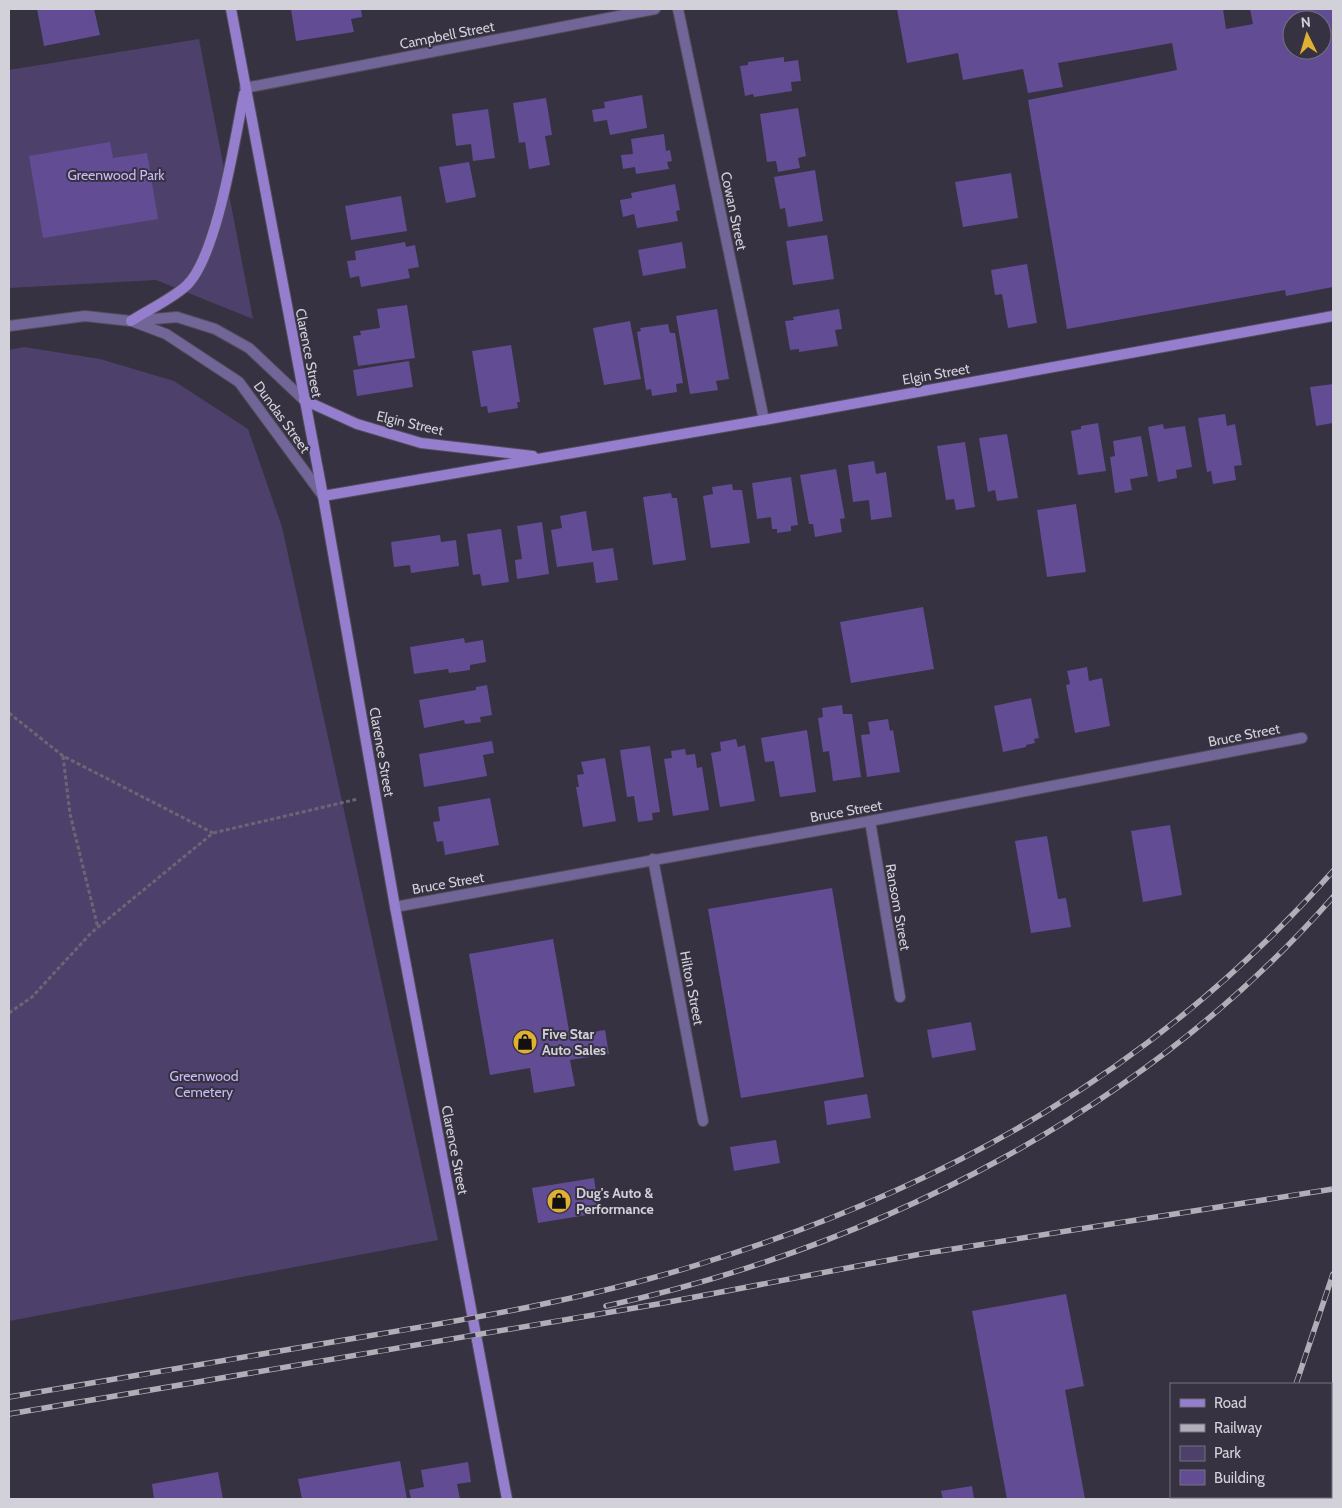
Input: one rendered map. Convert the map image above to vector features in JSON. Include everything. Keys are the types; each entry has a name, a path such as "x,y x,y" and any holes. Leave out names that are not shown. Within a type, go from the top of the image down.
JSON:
{"main road":[{"name":"Clarence Street","path":"231,9 323,496 395,907 507,1499"},
{"path":"131,321 186,286 202,266 227,181 245,88"},
{"name":"Elgin Street","path":"323,496 764,420 1333,316"},
{"name":"Elgin Street","path":"304,400 357,424 421,443 544,458"}],"street":[{"name":"Campbell Street","path":"245,88 655,9"},
{"name":"Cowan Street","path":"678,9 764,420"},
{"name":"Dundas Street","path":"9,326 85,316 131,321 177,317 216,329 249,348 304,400"},
{"name":"Dundas Street","path":"131,321 166,334 239,382 323,496"},
{"name":"Bruce Street","path":"395,907 870,821 1302,738"},
{"name":"Ransom Street","path":"870,821 900,997"},
{"name":"Hilton Street","path":"653,859 703,1121"}],"path":[{"path":"9,713 62,756 213,834"},
{"path":"62,756 70,814 98,928"},
{"path":"9,1012 32,997 98,928 213,834 375,795"}],"green space":[{"name":"Greenwood Park","path":"199,39 253,319 156,280 9,288 9,70"},
{"name":"Greenwood Cemetery","path":"24,347 100,359 174,381 248,429 282,527 438,1240 9,1321 9,350"}],"building":[{"path":"37,9 94,9 100,35 44,46"},
{"path":"291,9 361,9 362,17 351,19 354,32 296,41"},
{"path":"897,9 1223,9 1226,29 1253,24 1250,9 1333,9 1333,287 1286,296 1285,290 1067,329 1028,100 1177,70 1172,43 1058,63 1063,87 1028,93 1023,69 963,80 958,53 907,63"},
{"path":"784,57 784,62 798,60 801,81 791,82 792,91 754,97 753,94 745,96 740,66 748,65 748,62"},
{"path":"642,95 647,128 610,135 607,120 594,122 592,110 605,108 604,102"},
{"path":"546,98 552,135 545,136 550,165 529,169 525,142 519,143 513,103"},
{"path":"798,108 806,156 798,158 800,168 778,172 776,161 767,162 760,114"},
{"path":"488,109 495,158 473,161 471,144 456,146 452,114"},
{"path":"664,134 666,151 670,150 672,161 667,162 669,169 636,174 635,167 623,169 621,155 633,154 631,139"},
{"path":"110,142 113,158 147,153 158,219 43,238 29,156"},
{"path":"469,162 476,197 446,203 439,167"},
{"path":"815,170 823,221 788,227 785,208 780,209 774,177"},
{"path":"1011,173 1018,218 963,227 955,182"},
{"path":"675,184 680,210 676,211 678,221 637,228 634,214 623,217 620,200 632,198 631,193"},
{"path":"401,196 407,231 351,240 345,206"},
{"path":"827,235 834,279 793,285 786,241"},
{"path":"405,242 406,247 415,245 419,267 408,269 410,278 361,287 359,276 350,278 347,261 356,260 355,251"},
{"path":"682,242 686,268 643,276 638,250"},
{"path":"1027,264 1037,323 1008,328 1002,294 995,295 991,270"},
{"path":"407,305 415,358 358,366 353,336 361,335 360,331 380,328 377,309"},
{"path":"717,309 729,379 716,381 718,390 690,394 676,316"},
{"path":"839,309 842,329 835,330 838,346 799,352 799,349 790,350 785,321 794,320 793,317"},
{"path":"630,321 641,379 604,385 593,328"},
{"path":"668,324 670,333 675,333 683,383 676,384 677,392 652,396 651,389 646,390 637,332 641,331 640,328"},
{"path":"511,345 520,402 517,402 518,408 488,413 487,406 481,407 472,351"},
{"path":"409,361 413,387 357,396 353,370"},
{"path":"1333,384 1333,423 1316,426 1310,387"},
{"path":"1225,414 1227,426 1235,424 1242,465 1234,466 1236,480 1213,484 1211,471 1207,472 1198,418"},
{"path":"1098,423 1106,471 1078,475 1071,431 1081,429 1081,426"},
{"path":"1163,424 1164,429 1185,426 1192,467 1176,470 1177,478 1158,482 1148,427"},
{"path":"1007,434 1018,498 997,501 995,490 988,492 979,438"},
{"path":"1141,436 1148,476 1130,479 1132,490 1115,493 1110,457 1115,456 1113,441"},
{"path":"965,442 975,507 956,510 954,499 946,500 937,446"},
{"path":"874,461 876,474 886,472 892,517 871,520 869,500 853,502 848,465"},
{"path":"836,469 845,518 840,519 842,532 815,537 813,524 809,524 800,475"},
{"path":"791,477 798,525 791,526 791,531 777,533 777,529 772,529 771,517 757,519 752,483"},
{"path":"732,484 733,490 742,490 750,543 711,548 703,496 713,494 712,487"},
{"path":"671,493 672,498 677,498 686,560 653,565 643,497"},
{"path":"1076,504 1086,572 1047,577 1037,510"},
{"path":"586,511 592,551 613,548 618,580 596,583 593,562 557,567 551,530 562,528 560,516"},
{"path":"542,522 549,574 517,579 515,560 522,559 517,526"},
{"path":"501,529 509,582 482,586 480,574 473,575 467,534"},
{"path":"440,535 441,542 456,540 459,566 411,573 410,565 394,567 391,542"},
{"path":"923,607 934,669 851,683 840,622"},
{"path":"464,638 465,643 483,640 486,662 470,665 470,670 449,673 448,669 414,674 410,647"},
{"path":"1087,667 1089,681 1102,678 1110,726 1075,733 1066,685 1070,684 1067,671"},
{"path":"487,685 492,715 480,717 481,722 465,724 464,720 424,728 419,700 476,690 476,687"},
{"path":"1031,698 1039,738 1034,739 1035,743 1026,745 1026,747 1003,752 994,706"},
{"path":"842,705 843,714 852,714 861,777 833,781 829,751 823,752 818,718 823,717 822,708"},
{"path":"888,719 890,731 893,730 900,772 867,777 861,735 870,734 868,722"},
{"path":"807,730 816,792 780,797 774,761 765,762 761,738"},
{"path":"736,739 738,747 745,745 755,801 720,807 711,753 721,751 720,742"},
{"path":"492,741 494,753 483,755 487,776 424,787 419,754"},
{"path":"650,746 660,812 652,813 653,820 638,822 634,796 627,797 620,750"},
{"path":"685,749 686,755 695,754 697,768 702,767 709,810 673,816 664,759 672,758 671,751"},
{"path":"605,758 616,821 583,827 576,787 579,787 577,775 584,774 581,762"},
{"path":"490,798 499,845 445,855 443,841 437,842 433,822 440,821 438,807"},
{"path":"1170,825 1182,895 1143,902 1131,831"},
{"path":"1047,836 1058,899 1066,898 1071,927 1031,933 1015,841"},
{"path":"832,888 864,1077 741,1098 708,909"},
{"path":"553,939 570,1036 605,1030 609,1054 570,1060 575,1086 534,1093 530,1068 490,1075 469,954"},
{"path":"971,1022 976,1050 932,1058 927,1030"},
{"path":"867,1094 871,1118 827,1125 824,1101"},
{"path":"776,1140 780,1163 734,1171 730,1147"},
{"path":"594,1178 599,1213 538,1223 532,1188"},
{"path":"1066,1294 1084,1386 1065,1390 1085,1499 1007,1499 972,1311"},
{"path":"1333,1389 1333,1499 1328,1499 1332,1498"},
{"path":"400,1461 407,1499 302,1499 298,1479"},
{"path":"468,1462 471,1482 457,1484 460,1499 411,1499 409,1490 424,1487 421,1470"},
{"path":"218,1472 223,1499 154,1499 152,1484"},
{"path":"972,1486 974,1499 943,1499 941,1491"}],"railway":[{"path":"9,1397 443,1323 572,1298 700,1264 792,1233 880,1198 964,1157 1045,1112 1122,1061 1196,1004 1266,941 1333,871"},
{"path":"606,1306 708,1280 809,1247 907,1206 1002,1158 1093,1104 1179,1042 1260,973 1333,897"},
{"path":"9,1414 658,1304 921,1254 1333,1189"},
{"path":"1296,1383 1333,1274"}],"place":[{"name":"Five Star Auto Sales","path":"525,1042"},
{"name":"Dug's Auto & Performance","path":"559,1201"}]}
